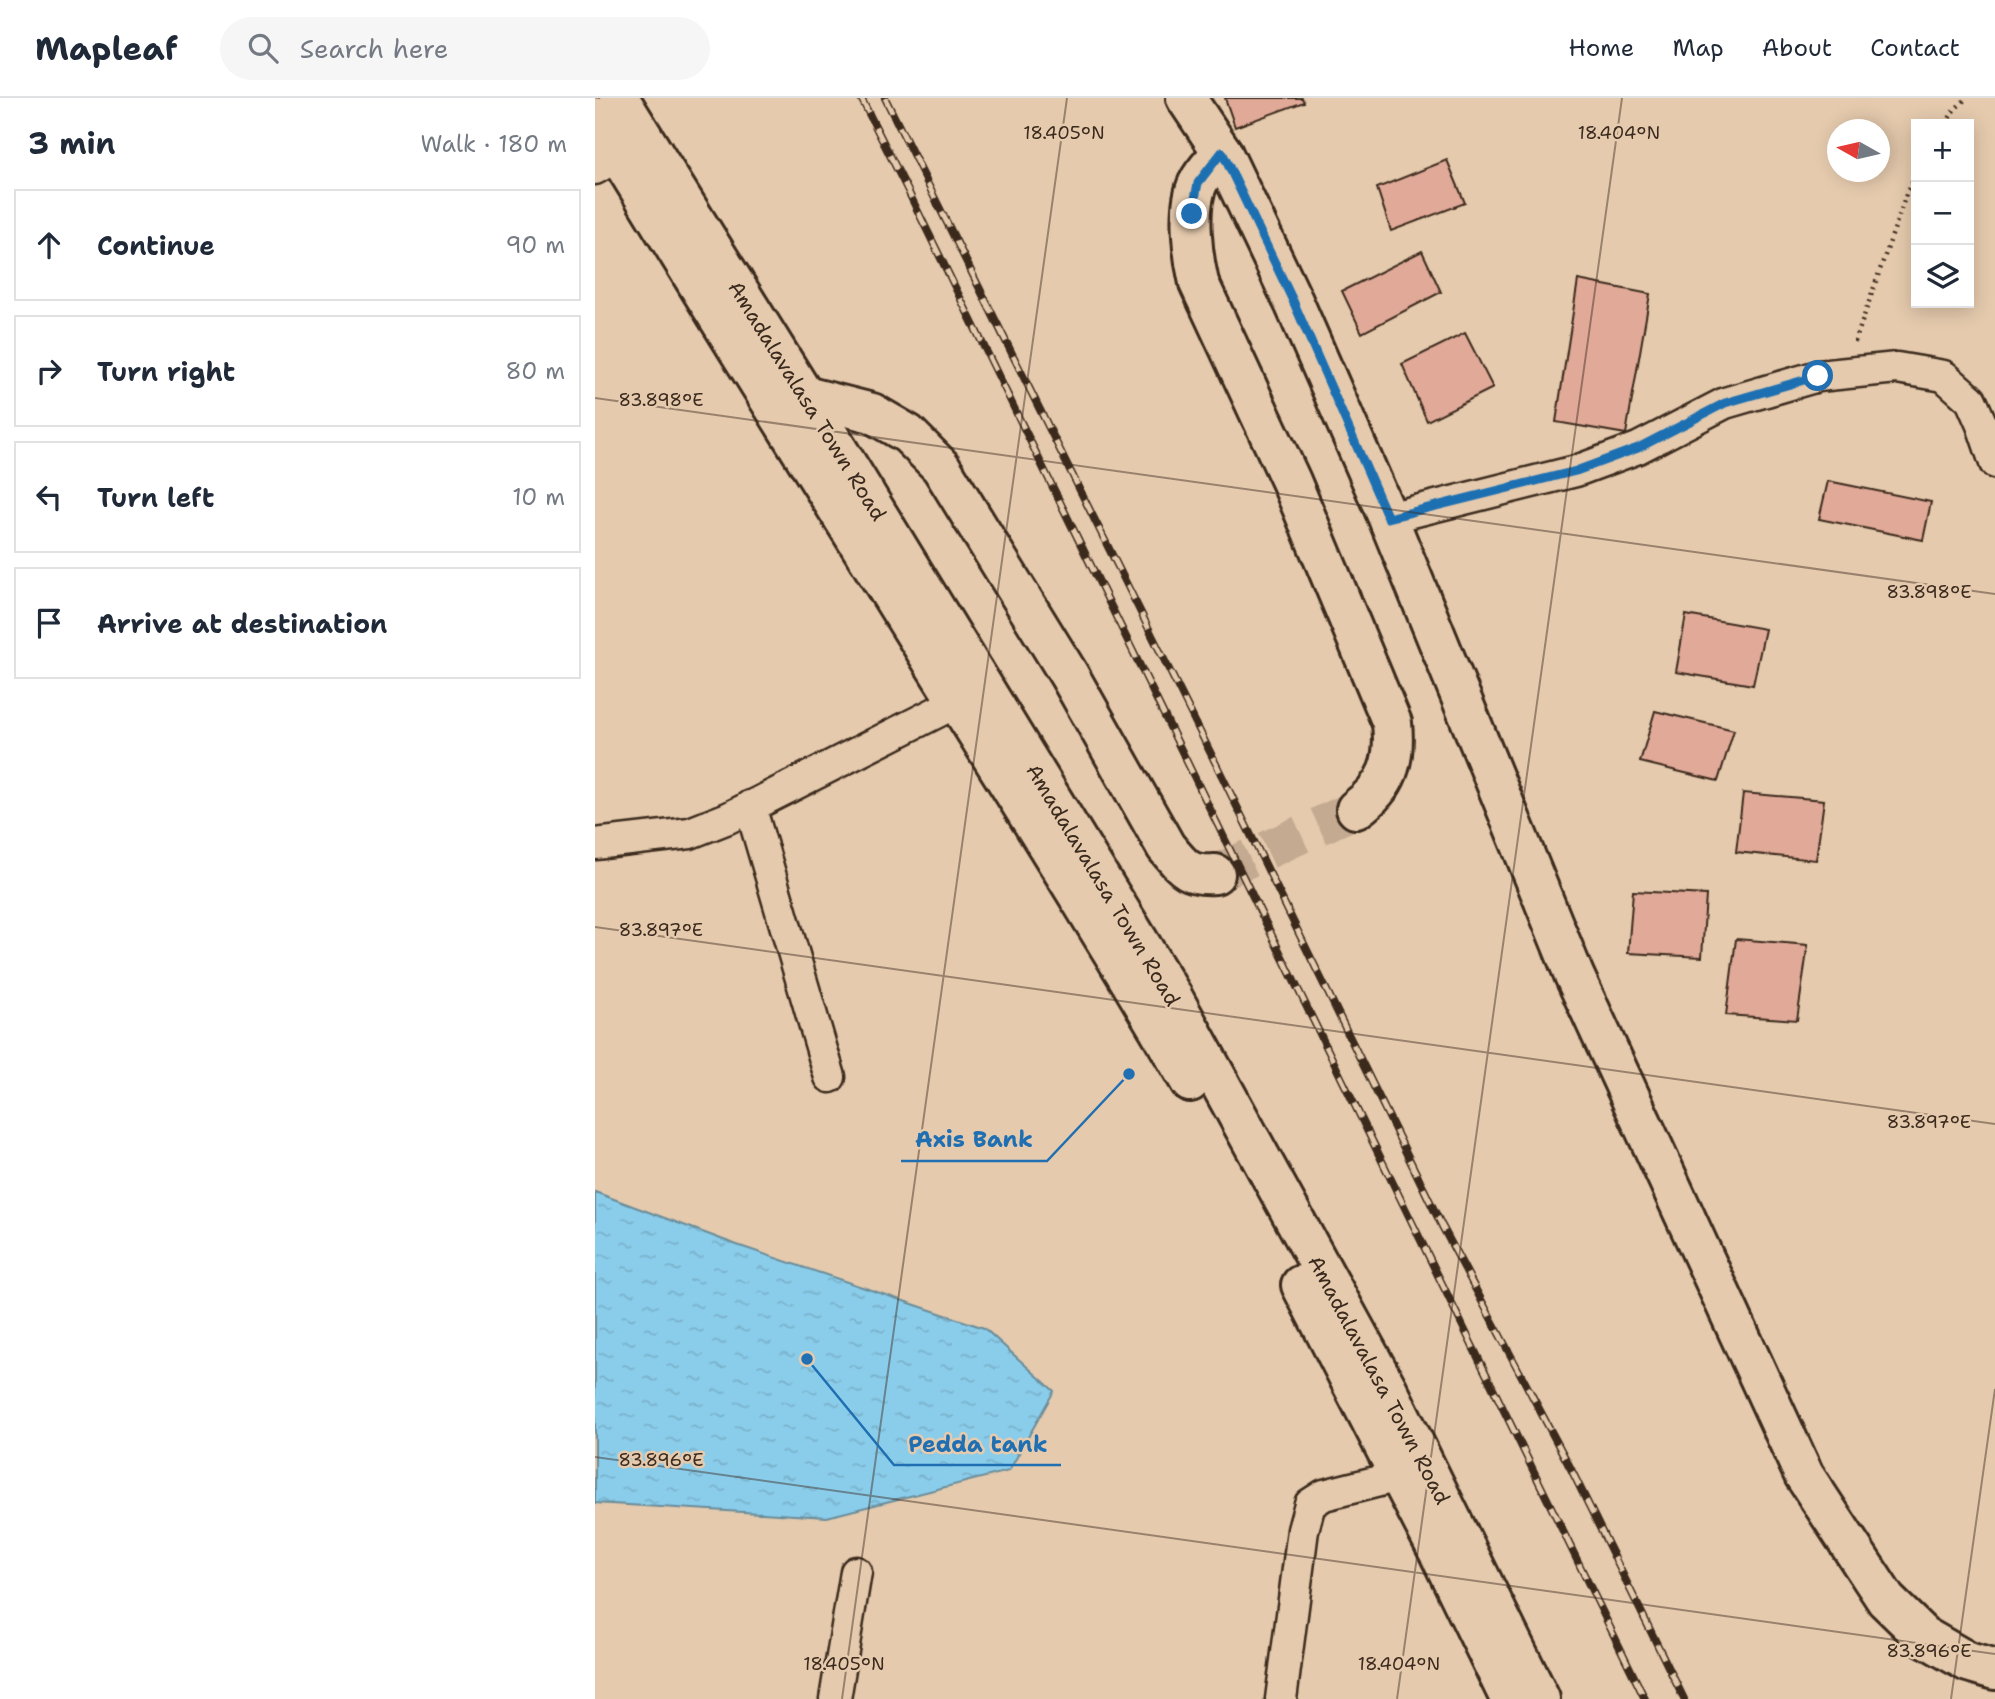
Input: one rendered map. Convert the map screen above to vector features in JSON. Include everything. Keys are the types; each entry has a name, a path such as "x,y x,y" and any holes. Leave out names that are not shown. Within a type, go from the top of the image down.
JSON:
{"main road":[{"name":"Amadalavalasa Town Road","path":"619,98 1171,994 1387,1388 1540,1699"},
{"path":"1186,98 1222,152 1294,303 1388,518 1574,975 1804,1475 1887,1600 1923,1636 1968,1662 1995,1670"},
{"name":"Amadalavalasa Town Road","path":"595,117 607,162 959,701 1141,998 1255,1195 1510,1699"},
{"path":"1222,152 1198,183 1192,214 1192,252 1199,283 1291,481 1392,723 1394,740 1389,771 1372,797 1356,809"},
{"path":"804,396 872,413 908,434 941,467 1069,675 1166,847 1186,871 1201,875 1215,874"}],"street":[{"path":"1388,518 1576,471 1638,448 1725,403 1818,376 1897,368 1944,376 1971,400 1995,463"},
{"path":"595,844 691,833 959,701"},
{"path":"750,806 830,1077"},
{"path":"1281,1699 1303,1530 1310,1504 1324,1495 1399,1476"},
{"path":"835,1699 856,1572"}],"path":[{"path":"1949,119 1967,98"},
{"path":"1844,373 1913,182"}],"water":[{"path":"595,1192 737,1245 984,1328 1054,1391 1009,1471 827,1517 595,1503"}],"building":[{"path":"1225,98 1302,98 1304,102 1235,127"},
{"path":"1447,160 1465,203 1391,231 1377,188"},
{"path":"1422,251 1441,292 1362,333 1342,291"},
{"path":"1578,280 1650,294 1626,434 1556,422"},
{"path":"1465,333 1493,388 1427,421 1402,364"},
{"path":"1828,481 1931,502 1923,540 1819,519"},
{"path":"1686,615 1765,629 1753,685 1676,672"},
{"path":"1655,711 1734,730 1718,781 1640,762"},
{"path":"1743,793 1824,800 1816,860 1736,852"},
{"path":"1633,891 1706,895 1702,957 1628,953"},
{"path":"1736,939 1808,945 1797,1020 1726,1015"}],"tunnel":[{"path":"1215,874 1356,809"}],"railway":[{"path":"861,98 1645,1699"},
{"path":"885,98 1442,1226 1571,1469 1684,1699"}],"place":[{"name":"Axis Bank","path":"1129,1074"},
{"name":"Pedda tank","path":"807,1359"}],"route":[{"path":"1192,214 1198,183 1222,152 1294,303 1388,518 1576,471 1638,448 1725,403 1818,376"}]}
